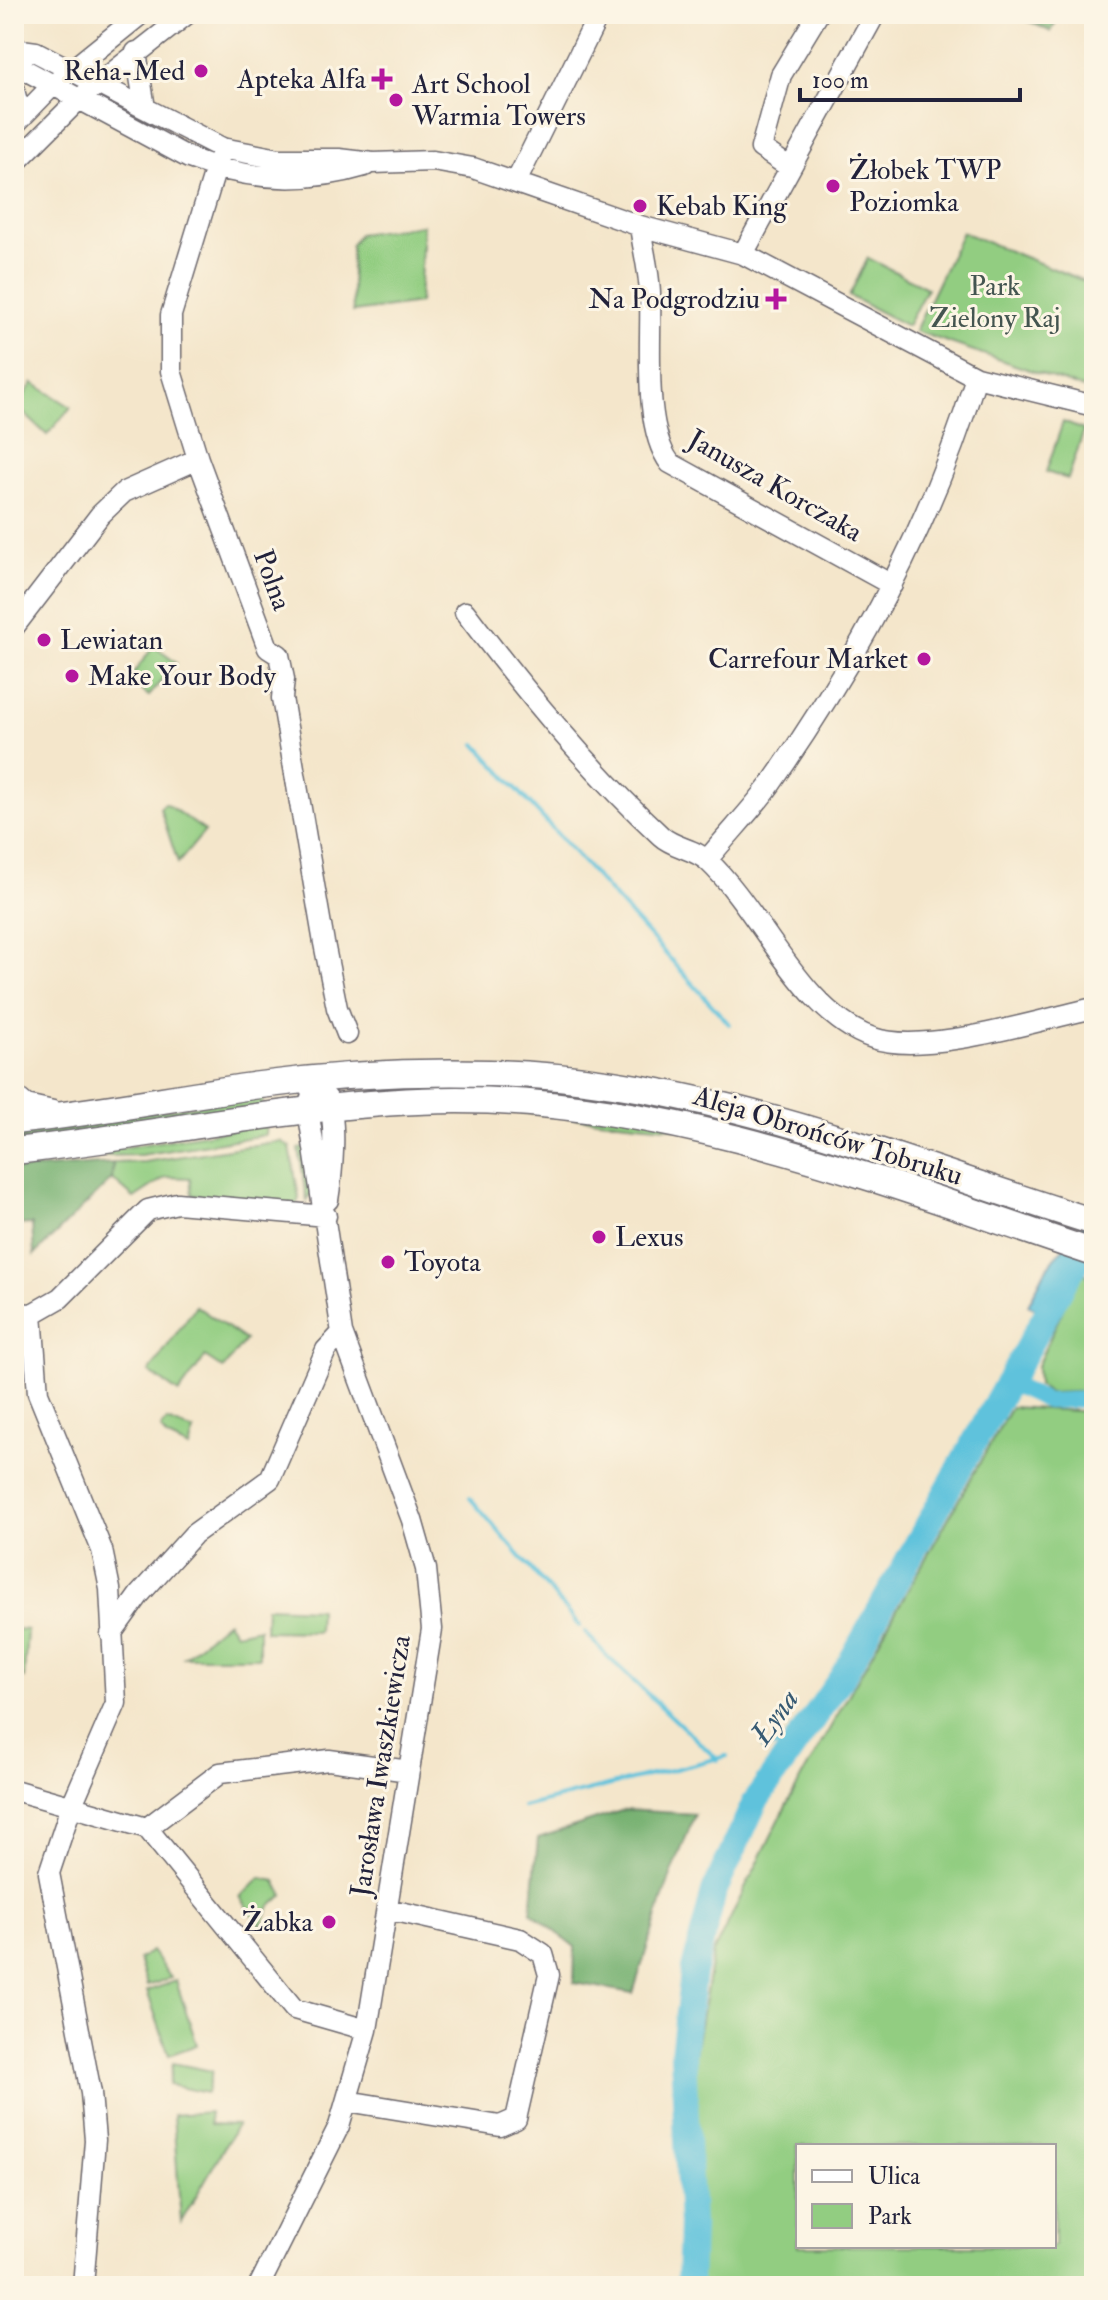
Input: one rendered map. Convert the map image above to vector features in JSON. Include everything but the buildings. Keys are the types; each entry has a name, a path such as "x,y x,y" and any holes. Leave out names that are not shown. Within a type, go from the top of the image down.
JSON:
{"main road":[{"name":"Aleja Obrońców Tobruku","path":"14,1121 316,1079 492,1073 667,1093 758,1114 1094,1222"},
{"name":"Aleja Obrońców Tobruku","path":"14,1151 319,1108 395,1102 503,1102 589,1109 674,1123 755,1143 1094,1253"}],"street":[{"path":"17,121 53,85 141,14"},
{"path":"14,164 96,84 187,14"},
{"path":"516,182 599,14"},
{"path":"789,167 761,148 781,75 818,14"},
{"path":"743,254 875,14"},
{"path":"14,49 36,52 222,148 279,159 339,159 373,163 433,161 516,182 640,226 743,254 976,377 1094,406"},
{"path":"136,52 145,108"},
{"path":"14,64 215,168 266,178 303,178 337,174 373,163"},
{"path":"14,90 17,121"},
{"name":"Polna","path":"222,148 171,315 171,371 198,459 268,648 279,655 284,679 282,698 324,943 337,1008 347,1034"},
{"name":"Janusza Korczaka","path":"640,226 650,291 654,420 670,463 892,585"},
{"path":"707,860 771,784 892,585 941,475 976,377"},
{"path":"14,627 100,515 124,492 198,459"},
{"path":"465,612 599,777 665,840 707,860 813,992 841,1019 874,1038 907,1044 931,1042 1094,1008"},
{"name":"Jarosława Iwaszkiewicza","path":"259,2286 323,2162 347,2101 367,2030 428,1670 432,1629 429,1588 412,1520 342,1333 326,1216 316,1079"},
{"name":"Aleja Obrońców Tobruku","path":"14,1095 37,1109 77,1113"},
{"path":"83,2286 95,2140 91,2093 49,1873 71,1807 116,1703 110,1589 102,1550 38,1393 23,1313 60,1298 83,1279 148,1210 177,1203 326,1216"},
{"path":"111,1634 139,1595 194,1534 270,1479 326,1350 342,1333"},
{"path":"110,1589 139,1595"},
{"name":"Jarosława Iwaszkiewicza","path":"147,1828 220,1773 329,1760 376,1764 409,1771"},
{"path":"14,1790 147,1828 294,2009 367,2030"},
{"path":"347,2101 500,2126 516,2119 549,1975 543,1954 520,1939 387,1909"}],"green space":[{"path":"1014,14 1060,14 1051,32"},
{"path":"423,225 419,303 353,312 351,245 359,234"},
{"name":"Park Zielony Raj","path":"962,232 1094,285 1094,392 915,331"},
{"path":"868,258 927,288 907,326 849,296"},
{"path":"33,383 71,407 47,435 16,406"},
{"path":"1063,422 1084,430 1068,479 1046,472"},
{"path":"154,646 176,663 149,696 128,680"},
{"path":"165,803 205,831 178,863 160,808"},
{"path":"458,1087 648,1098 700,1108 1055,1219 1048,1228 765,1137 343,1094"},
{"path":"262,1096 263,1106 14,1143 14,1132"},
{"path":"266,1124 265,1135 141,1155 66,1157"},
{"path":"281,1141 290,1147 299,1198 296,1206 192,1195 190,1178 166,1177 134,1198 112,1179 113,1163 144,1162"},
{"path":"306,1147 312,1192 307,1201 299,1149"},
{"path":"113,1163 112,1179 34,1255 32,1224 14,1225 14,1170"},
{"path":"1080,1272 1088,1275 1094,1288 1094,1391 1050,1393 1038,1385 1037,1366"},
{"path":"196,1306 245,1340 223,1369 205,1357 179,1393 149,1372"},
{"path":"1011,1407 1094,1412 1094,2286 695,2286 693,2065 713,1953 786,1806"},
{"path":"167,1421 194,1431 189,1448 166,1437 161,1429"},
{"path":"266,1607 319,1609 318,1632 265,1631"},
{"path":"227,1621 235,1633 259,1628 259,1657 184,1657"},
{"path":"14,1629 27,1630 24,1678 14,1677"},
{"path":"624,1810 695,1814 665,1891 633,1993 574,1983 575,1947 531,1912 538,1838"},
{"path":"261,1878 276,1881 283,1895 269,1908 261,1926 240,1897"},
{"path":"151,1951 171,1978 147,1986 139,1959"},
{"path":"176,1981 197,2045 169,2055 147,1991"},
{"path":"173,2063 212,2071 207,2093 169,2085"},
{"path":"209,2112 210,2124 237,2125 181,2222 173,2115"}],"water":[{"path":"1094,1208 1094,1253 1080,1272 1058,1319 1028,1305 1045,1271"}],"waterway":[{"path":"476,744 729,1024"},
{"name":"Łyna","path":"689,2286 691,2225 683,2054 693,1973 714,1892 755,1802 842,1677 1066,1279 1094,1238"},
{"path":"1009,1383 1047,1401 1094,1399"},
{"path":"470,1498 580,1626"},
{"path":"585,1632 718,1760"},
{"path":"763,1749 798,1740"},
{"path":"523,1807 727,1756"}],"place":[{"name":"Reha-Med","path":"201,71"},
{"name":"Apteka Alfa","path":"382,79"},
{"name":"Art School Warmia Towers","path":"396,100"},
{"name":"Żłobek TWP Poziomka","path":"833,186"},
{"name":"Kebab King","path":"640,206"},
{"name":"Na Podgrodziu","path":"776,299"},
{"name":"Lewiatan","path":"44,640"},
{"name":"Carrefour Market","path":"924,659"},
{"name":"Make Your Body","path":"72,676"},
{"name":"Lexus","path":"599,1237"},
{"name":"Toyota","path":"388,1262"},
{"name":"Żabka","path":"329,1922"}]}
